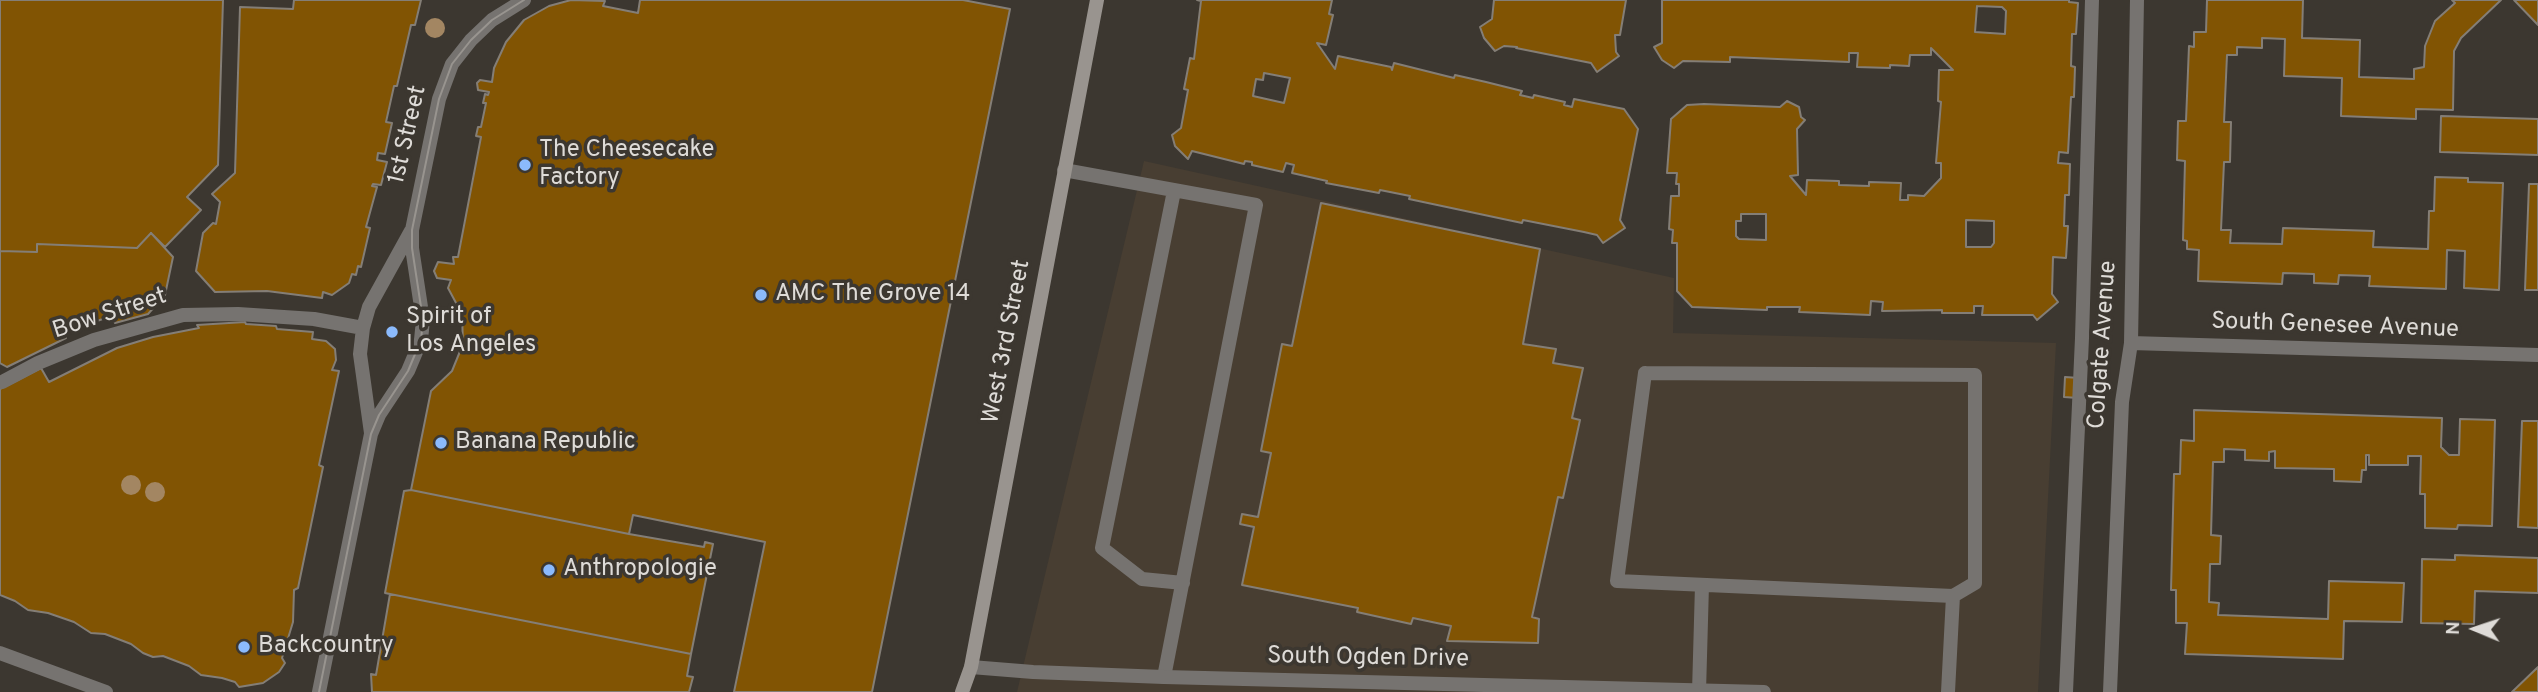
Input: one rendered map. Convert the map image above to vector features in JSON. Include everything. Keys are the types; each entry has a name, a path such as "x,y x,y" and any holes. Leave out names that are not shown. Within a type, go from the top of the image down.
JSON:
{"main road":[{"name":"West 3rd Street","path":"962,692 971,667 1097,0"}],"street":[{"name":"1st Street","path":"319,692 371,434 379,415 408,371 421,341 423,320 412,248 412,230 439,99 452,64 471,40 501,6 524,0"},
{"path":"2066,692 2082,338 2092,0"},
{"name":"Colgate Avenue","path":"2110,692 2122,402 2131,343 2137,0"},
{"path":"1064,170 1256,205 1164,677"},
{"path":"1174,191 1102,548 1142,579 1183,583"},
{"name":"1st Street","path":"371,434 360,354 363,328 369,307 412,230"},
{"name":"Bow Street","path":"2,382 38,363 94,341 183,315 238,314 314,319 363,328"},
{"name":"South Genesee Avenue","path":"2131,343 2538,355"},
{"path":"1645,373 1975,375 1975,583 1953,596 1617,581 1645,373"},
{"path":"1699,691 1702,584"},
{"path":"1948,692 1953,596"},
{"path":"0,653 106,692"},
{"name":"South Ogden Drive","path":"971,667 1164,677 1764,692"}],"shaded area":[{"path":"1144,161 1674,278 1673,333 2056,343 2038,692 1017,692"}],"building":[{"path":"0,0 223,0 218,165 187,197 201,210 165,247 151,233 137,248 37,244 37,252 0,251"},
{"path":"294,0 421,0 415,25 411,25 397,86 394,86 386,122 392,123 385,154 378,153 377,160 387,162 381,185 372,186 377,187 366,227 370,228 361,267 358,266 356,275 352,274 349,283 332,295 323,292 322,298 267,291 215,292 196,271 203,233 213,223 216,224 220,202 212,194 235,173 240,7 293,9"},
{"path":"571,0 605,1 603,6 638,13 640,0 963,0 1010,9 872,692 734,692 765,542 633,515 629,534 411,490 431,391 452,371 463,344 462,314 448,288 451,280 437,278 434,271 438,262 454,264 453,257 458,257 481,137 476,136 478,127 481,127 485,94 488,95 489,92 478,90 477,83 480,80 492,82 494,68 506,42 524,20 549,6"},
{"path":"1197,0 1332,0 1329,14 1333,15 1326,45 1317,43 1335,69 1338,56 1391,67 1392,70 1394,63 1454,78 1455,75 1486,82 1522,91 1520,95 1533,98 1534,95 1565,102 1564,105 1572,107 1574,99 1624,109 1638,129 1620,220 1625,228 1603,243 1597,235 1584,232 1523,220 1522,223 1409,199 1410,196 1380,190 1379,193 1326,183 1327,181 1292,173 1294,165 1286,163 1283,172 1252,165 1252,162 1245,161 1244,164 1192,151 1188,159 1175,146 1172,135 1181,128 1188,90 1184,89 1190,58 1194,59 1201,1","holes":["1264,73 1290,78 1284,103 1253,96 1256,79 1263,80"]},
{"path":"1494,0 1626,0 1620,35 1615,35 1616,52 1619,56 1597,72 1591,63 1517,47 1504,46 1495,51 1484,38 1480,27 1492,19"},
{"path":"1662,0 2069,0 2078,3 2076,34 2072,34 2074,97 2071,97 2068,153 2059,152 2058,163 2070,164 2069,195 2065,195 2064,226 2068,226 2066,258 2053,257 2052,294 2058,302 2037,320 2033,315 1982,315 1983,306 1974,306 1974,313 1942,313 1942,310 1882,311 1883,302 1871,301 1870,315 1799,312 1800,307 1767,307 1767,310 1692,307 1677,291 1677,243 1672,243 1673,230 1669,229 1671,196 1679,196 1677,173 1667,173 1671,119 1687,105 1780,107 1787,101 1799,107 1801,117 1805,120 1797,129 1798,175 1790,176 1806,195 1807,180 1869,186 1869,182 1901,183 1900,200 1908,200 1908,195 1924,196 1941,178 1941,163 1936,163 1941,102 1938,101 1939,70 1953,70 1931,48 1931,55 1910,55 1909,66 1890,65 1890,68 1857,67 1858,53 1849,53 1849,62 1730,57 1730,62 1683,61 1674,68 1662,60 1654,47 1662,43","holes":["1977,6 2002,7 2006,11 2005,34 1975,32","1741,214 1766,214 1766,240 1739,239 1736,236 1736,221 1741,221","1966,220 1994,221 1994,243 1991,247 1966,247"]},
{"path":"2207,0 2303,0 2302,38 2360,40 2359,77 2414,79 2414,69 2424,67 2425,46 2435,21 2455,3 2452,0 2501,0 2461,38 2454,51 2453,110 2416,109 2416,119 2341,116 2342,78 2284,76 2285,39 2262,38 2262,48 2237,47 2237,55 2227,55 2224,122 2231,122 2230,162 2224,162 2221,230 2231,230 2230,243 2282,244 2283,228 2374,231 2373,247 2428,249 2429,211 2434,211 2435,177 2503,183 2499,290 2464,288 2465,251 2447,250 2446,289 2369,286 2370,276 2339,275 2338,284 2314,283 2314,274 2283,273 2282,284 2198,281 2199,250 2187,249 2187,241 2183,240 2185,161 2177,160 2178,121 2186,121 2189,46 2194,47 2194,32 2206,32"},
{"path":"2514,0 2538,0 2538,25"},
{"path":"2441,116 2538,119 2538,155 2440,152"},
{"path":"2529,184 2538,184 2538,290 2525,290"},
{"path":"1321,203 1540,249 1523,344 1556,349 1553,363 1583,368 1572,418 1580,420 1563,498 1558,497 1532,617 1539,619 1538,643 1447,641 1451,626 1413,618 1411,624 1357,612 1358,608 1242,585 1254,527 1240,524 1242,514 1258,517 1271,453 1261,451 1282,344 1292,346"},
{"path":"151,233 173,257 165,295 148,314 115,323 111,316 64,333 66,338 7,367 0,363 0,251 37,252 37,244 137,248"},
{"path":"245,322 276,326 277,329 313,332 312,339 326,341 335,349 336,360 332,370 339,371 319,465 323,467 298,588 294,590 293,622 282,658 285,663 279,672 263,683 239,687 235,682 201,675 189,666 163,656 153,657 131,644 105,634 91,633 74,622 48,613 28,610 0,595 0,389 41,368 49,382 117,348 153,337 199,328 197,325"},
{"path":"2065,377 2079,378 2078,398 2064,397"},
{"path":"2194,410 2442,418 2441,447 2449,455 2459,455 2460,419 2495,420 2492,526 2425,528 2425,494 2420,494 2421,456 2408,456 2408,465 2369,465 2369,455 2366,455 2366,470 2362,470 2361,482 2334,481 2334,469 2275,468 2275,451 2269,452 2269,461 2245,460 2245,450 2224,449 2224,462 2213,462 2211,535 2221,536 2220,564 2210,564 2209,602 2219,603 2218,615 2328,619 2329,581 2404,583 2402,622 2344,621 2343,659 2185,654 2187,623 2176,623 2176,590 2171,590 2174,474 2180,474 2181,440 2194,441"},
{"path":"2522,421 2538,421 2538,528 2518,527"},
{"name":"Anthropologie","path":"411,490 629,534 704,547 705,542 713,544 691,654 385,593 404,491"},
{"path":"2455,555 2538,558 2538,593 2475,591 2474,624 2421,623 2422,559 2455,560"},
{"path":"390,594 691,654 687,676 693,677 689,692 372,692 371,674 376,675"},
{"path":"2538,667 2538,692 2512,692"}],"tram line":[{"path":"319,692 371,434 379,415 408,371 421,340 423,320 412,248 412,230 439,99 452,64 471,40 492,20 524,0"}],"place":[{"name":"The Cheesecake Factory","path":"525,165"},
{"name":"AMC The Grove 14","path":"761,295"},
{"name":"Spirit of Los Angeles","path":"392,332"},
{"name":"Banana Republic","path":"441,443"},
{"name":"Anthropologie","path":"549,570"},
{"name":"Backcountry","path":"244,647"}]}
